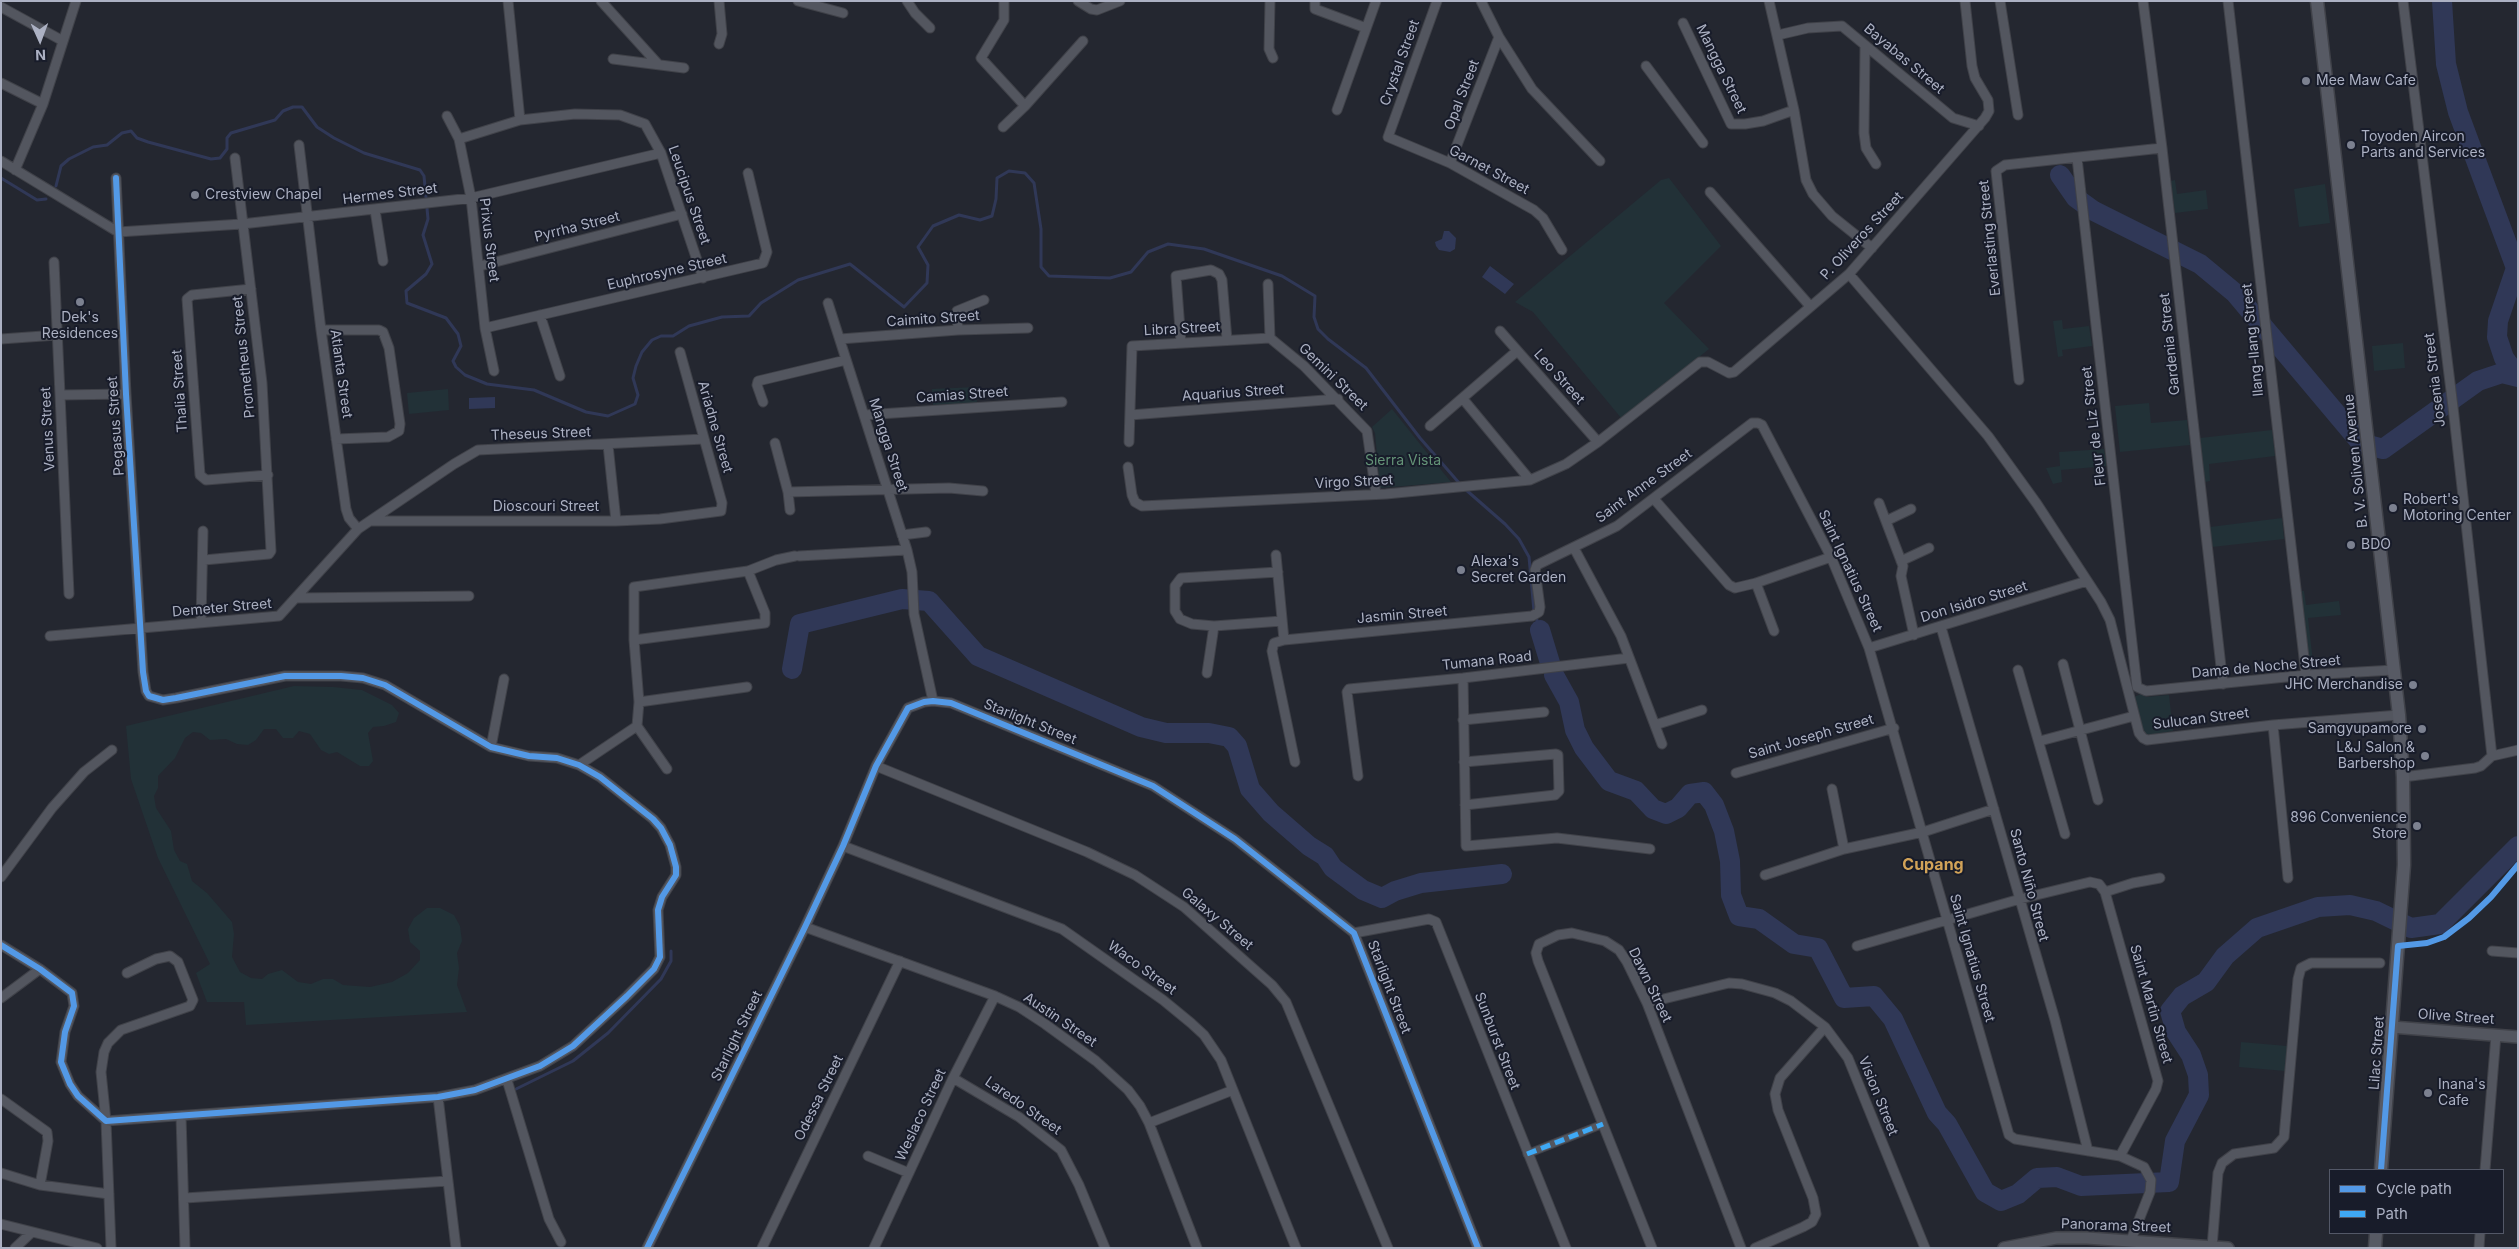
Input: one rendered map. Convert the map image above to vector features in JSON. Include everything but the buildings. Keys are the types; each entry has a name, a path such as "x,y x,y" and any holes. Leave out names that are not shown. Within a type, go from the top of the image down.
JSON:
{"main road":[{"name":"B. V. Soliven Avenue","path":"2316,1 2399,715 2403,777 2404,865 2400,920"},
{"name":"Lilac Street","path":"2381,1169 2400,920"},
{"path":"2375,1248 2376,1234"}],"street":[{"path":"15,170 43,104 76,1"},
{"path":"459,139 520,120 508,1"},
{"path":"719,1 722,34 719,44"},
{"path":"798,1 843,13"},
{"path":"907,1 915,13 930,28"},
{"path":"1004,1 1004,20 982,55 982,61 1025,106"},
{"path":"1078,1 1091,9 1097,10 1120,1"},
{"path":"1270,1 1269,49 1273,58"},
{"path":"1315,1 1314,9 1366,28"},
{"path":"1337,110 1376,1"},
{"name":"Crystal Street","path":"1388,134 1437,1"},
{"path":"1481,1 1499,37 1532,89 1600,160"},
{"path":"1769,1 1794,110 1806,180 1813,194 1832,216 1872,248"},
{"name":"P. Oliveros Street","path":"1623,422 1700,362 1708,362 1729,372 1734,372 1849,274 1980,126 1988,111 1988,100 1975,78 1972,66 1965,1"},
{"path":"2000,1 2018,115"},
{"name":"Gardenia Street","path":"2142,1 2162,148 2223,684"},
{"name":"Ilang-Ilang Street","path":"2228,1 2306,675"},
{"name":"Josenia Street","path":"2403,1 2453,407 2492,756"},
{"path":"602,2 658,64"},
{"path":"1,7 63,41"},
{"name":"Mangga Street","path":"1683,23 1731,124 1763,121 1794,110"},
{"name":"Bayabas Street","path":"1778,34 1808,28 1842,26 1953,118 1980,126"},
{"name":"Opal Street","path":"1450,163 1499,37"},
{"path":"1003,127 1025,106 1083,40"},
{"path":"1865,46 1864,133 1866,148 1876,164"},
{"path":"613,59 684,68"},
{"path":"1646,66 1703,143"},
{"path":"1,83 43,104"},
{"name":"Leucipus Street","path":"520,120 574,114 599,114 620,115 645,124 661,154 703,278"},
{"name":"Prixus Street","path":"447,116 459,139 471,198 480,266 485,328 494,371"},
{"name":"Garnet Street","path":"1388,134 1390,139 1450,163 1534,210 1543,218 1562,250"},
{"name":"Atlanta Street","path":"299,145 321,330 346,509 349,518 358,529"},
{"name":"Everlasting Street","path":"2019,380 1996,175 2001,166 2162,148"},
{"name":"Hermes Street","path":"118,232 308,218 471,198 661,154"},
{"name":"Prometheus Street","path":"204,560 270,554 268,475 262,383 235,158"},
{"name":"Fleur de Liz Street","path":"2077,158 2079,192 2111,447 2136,685 2140,690"},
{"path":"1,161 118,232"},
{"name":"Euphrosyne Street","path":"485,328 763,263 767,258 767,252 748,173"},
{"name":"Pegasus Street","path":"116,178 126,394 146,691 155,699 163,700 285,676 363,678 402,694 491,747"},
{"path":"1710,192 1810,306"},
{"path":"375,210 383,261"},
{"name":"Pyrrha Street","path":"480,266 682,214"},
{"name":"Venus Street","path":"54,262 69,594"},
{"path":"1181,343 1175,280 1179,274 1211,270 1221,276 1227,340"},
{"name":"Sulucan Street","path":"1849,274 1988,436 2032,497 2087,581 2110,620 2139,733 2147,740 2274,725 2399,715"},
{"path":"1268,284 1270,338"},
{"name":"Thalia Street","path":"250,289 192,295 187,300 200,475 206,480 268,475"},
{"path":"958,330 956,311 984,300"},
{"name":"Mangga Street","path":"828,303 888,490 912,572 914,614 933,701"},
{"path":"540,315 560,376"},
{"name":"Caimito Street","path":"840,339 958,330 1028,328"},
{"path":"321,330 379,330 387,340 392,367 398,431 388,437 336,439"},
{"name":"Leo Street","path":"1500,331 1598,442"},
{"path":"1,339 57,335"},
{"name":"Libra Street","path":"1129,442 1132,346 1270,338"},
{"name":"Gemini Street","path":"1270,338 1338,399 1368,433 1376,494"},
{"path":"1430,426 1463,400 1517,351"},
{"name":"Ariadne Street","path":"680,352 722,502 722,510"},
{"path":"763,402 757,386 758,381 846,360"},
{"path":"60,396 126,394"},
{"name":"Aquarius Street","path":"1130,415 1338,399"},
{"path":"1463,400 1530,480"},
{"name":"Camias Street","path":"864,415 1062,402"},
{"name":"Virgo Street","path":"1128,467 1132,495 1135,502 1142,506 1451,489 1530,480 1566,464 1623,422"},
{"name":"Saint Anne Street","path":"1535,614 1540,607 1535,567 1618,526 1752,423 1758,423"},
{"name":"Saint Ignatius Street","path":"1758,423 1762,425 1831,557 1869,648 1894,728 1946,921 2008,1135 2015,1139 2120,1156 2144,1167 2151,1180 2150,1192 2131,1240"},
{"name":"Theseus Street","path":"358,529 478,450 704,439"},
{"path":"775,443 788,492 790,510"},
{"path":"608,445 616,521"},
{"path":"788,492 949,488 982,491"},
{"path":"1654,499 1729,585 1737,588 1831,557"},
{"path":"1880,503 1903,566 1901,576 1914,635"},
{"path":"1886,521 1911,509"},
{"name":"Dioscouri Street","path":"370,521 616,521 660,519 722,510"},
{"name":"Demeter Street","path":"50,636 142,630 202,622 277,617 297,598 358,529"},
{"path":"202,622 203,531"},
{"path":"902,535 926,532"},
{"path":"1574,548 1621,636 1662,744"},
{"path":"1901,560 1929,548"},
{"path":"667,769 637,726 639,702 634,640 635,586 748,571 797,556 906,550"},
{"path":"1276,555 1284,640"},
{"path":"634,640 765,623 765,613 748,571"},
{"path":"1278,572 1179,580 1175,586 1176,611 1180,619 1192,624 1214,626 1282,621"},
{"name":"Don Isidro Street","path":"1869,648 2087,581"},
{"path":"1756,583 1774,631"},
{"path":"297,598 469,596"},
{"name":"Jasmin Street","path":"1295,762 1272,651 1274,643 1284,640 1535,614"},
{"path":"1207,673 1214,626"},
{"name":"Santo Niño Street","path":"1941,627 2066,1062 2088,1151"},
{"name":"Tumana Road","path":"1358,776 1347,690 1629,658"},
{"path":"2063,664 2098,800"},
{"path":"2018,670 2040,741 2065,834"},
{"name":"Dama de Noche Street","path":"2140,690 2306,675 2394,670"},
{"path":"1463,678 1466,846 1557,838 1650,849"},
{"path":"1,945 40,969 72,993 74,1006 65,1032 61,1062 70,1084 78,1096 106,1121 438,1097 475,1090 540,1066 572,1046 654,969 660,957 658,910 662,897 676,875 676,867 670,845 653,819 600,776 579,765 557,758 529,756 491,747 504,679"},
{"path":"639,702 747,687"},
{"name":"Starlight Street","path":"646,1248 805,927 843,846 876,766 908,708 933,701 951,704 1153,786 1235,839 1354,933 1478,1248"},
{"path":"1655,725 1702,710"},
{"path":"1463,720 1544,712"},
{"path":"2040,741 2134,716"},
{"path":"2274,725 2288,878"},
{"path":"579,765 637,726"},
{"name":"Saint Joseph Street","path":"1736,773 1894,728"},
{"path":"1,877 52,808 84,772 112,750"},
{"path":"2403,777 2475,768 2481,766 2492,756 2518,750"},
{"path":"1464,762 1556,754 1558,755 1559,791 1555,794 1465,804"},
{"name":"Galaxy Street","path":"876,766 1087,852 1135,875 1184,907 1259,973 1286,1002 1388,1248"},
{"path":"1832,789 1844,849"},
{"path":"1765,875 1844,849 1923,832 1994,809"},
{"name":"Waco Street","path":"843,846 1046,922 1071,934 1164,1000 1204,1035 1221,1060 1296,1248"},
{"path":"1857,946 2020,899 2090,882 2102,888 2160,878"},
{"name":"Saint Martin Street","path":"2102,888 2158,1081 2156,1089 2120,1156"},
{"name":"Sunburst Street","path":"1354,933 1429,919 1436,922 1526,1154 1566,1248"},
{"name":"Austin Street","path":"805,927 994,996 1019,1007 1096,1061 1128,1090 1149,1123 1197,1248"},
{"name":"Dawn Street","path":"1652,1248 1538,961 1537,948 1539,944 1552,937 1572,933 1605,941 1619,950 1647,1003 1741,1248"},
{"path":"2492,951 2518,953"},
{"path":"111,1248 106,1121 101,1072 104,1052 108,1043 121,1030 190,1006 193,1000 175,958 164,956 127,973"},
{"name":"Odessa Street","path":"762,1248 900,961"},
{"path":"2212,1247 2218,1173 2222,1163 2234,1154 2274,1148 2284,1137 2298,979 2301,968 2311,963 2380,963"},
{"path":"1,998 40,969"},
{"name":"Vision Street","path":"1647,1003 1729,983 1742,984 1791,1001 1825,1027 1848,1058 1925,1248"},
{"name":"Weslaco Street","path":"874,1248 953,1078 994,996"},
{"path":"1755,1248 1803,1228 1815,1218 1816,1206 1778,1110 1775,1094 1780,1078 1825,1027"},
{"name":"Olive Street","path":"2392,1027 2518,1036"},
{"path":"2485,1169 2496,1035"},
{"name":"Laredo Street","path":"953,1078 1018,1117 1061,1150 1079,1185 1104,1248"},
{"path":"506,1080 549,1219 561,1242"},
{"path":"1149,1123 1233,1090"},
{"path":"438,1097 456,1248"},
{"path":"1,1099 47,1132 48,1141 40,1185"},
{"path":"181,1116 185,1198 185,1248"},
{"path":"1526,1154 1603,1124"},
{"path":"868,1156 909,1173"},
{"path":"1,1173 40,1185 109,1194"},
{"path":"185,1198 448,1181"},
{"path":"1,1224 96,1248"},
{"path":"15,1248 32,1232"},
{"path":"2479,1248 2480,1234"},
{"name":"Panorama Street","path":"2004,1248 2056,1238 2131,1240 2228,1248"}],"green space":[{"path":"1669,178 1721,246 1664,303 1709,349 1622,419 1533,312 1515,302 1661,180"},
{"path":"2175,180 2177,194 2206,190 2208,209 2175,213 2171,181"},
{"path":"2325,184 2330,223 2299,227 2294,189"},
{"path":"2062,320 2063,329 2089,326 2092,346 2062,350 2063,356 2058,357 2053,321"},
{"path":"2403,343 2405,368 2374,371 2372,346"},
{"path":"976,387 977,403 933,405 932,389"},
{"path":"448,389 449,410 409,414 407,393"},
{"path":"2149,403 2151,423 2187,420 2190,445 2120,452 2115,406"},
{"name":"Sierra Vista","path":"1392,409 1451,482 1380,488 1375,433 1372,427"},
{"path":"2272,430 2275,456 2209,464 2210,481 2205,482 2200,438"},
{"path":"2104,449 2107,466 2061,470 2062,482 2053,484 2046,468 2060,466 2059,452"},
{"path":"2282,518 2284,539 2212,547 2210,527"},
{"path":"2300,591 2304,591 2306,605 2339,601 2341,615 2308,618 2314,671 2309,669"},
{"path":"294,686 362,690 392,705 399,713 396,722 373,727 368,733 373,761 369,766 360,766 337,752 329,754 321,750 310,734 299,731 293,738 283,738 276,729 264,729 256,740 248,745 237,744 226,739 210,740 201,733 193,732 185,738 175,758 158,776 158,788 154,796 156,808 171,831 174,850 180,861 187,864 192,881 207,893 232,922 234,934 232,957 240,972 251,978 262,979 268,974 282,970 298,982 311,984 323,979 333,979 343,985 370,987 392,982 408,973 420,960 420,951 410,942 408,929 414,918 427,908 440,908 454,915 460,926 462,941 457,953 459,968 457,985 467,1012 246,1025 244,1002 207,1002 196,973 210,964 158,858 131,779 126,726"},
{"path":"2141,694 2146,697 2169,695 2173,731 2149,735 2143,733 2134,697"},
{"path":"2241,1042 2287,1046 2285,1071 2239,1067"}],"water":[{"path":"1444,231 1449,231 1456,238 1455,249 1450,252 1439,250 1436,246 1435,242 1442,239"},
{"path":"1490,266 1514,284 1505,294 1482,277"},
{"path":"495,397 495,408 469,409 469,398"}],"waterway":[{"path":"2442,1 2446,64 2458,112 2516,268 2498,321 2497,337 2504,358 2518,377"},
{"path":"56,186 61,166 69,159 93,147 107,145 122,133 131,131 137,138 148,142 211,159 220,158 227,149 227,138 231,133 275,120 283,111 293,107 302,107 317,127 334,138 364,153 420,170 424,176 428,219 423,235 432,264 426,274 406,291 407,303 446,318 458,334 461,346 453,361 456,367 465,375 487,384 534,390 586,412 608,416 635,404 638,395 633,378 636,366 642,352 652,340 661,336 673,336 689,326 722,317 749,316 761,303 798,280 850,264 904,307 927,283 928,265 918,247 933,226 959,215 980,220 992,216 996,199 997,178 1009,171 1025,173 1034,183 1041,229 1041,267 1049,276 1110,278 1131,272 1148,252 1168,244 1204,249 1282,276 1315,296 1314,317 1318,329 1366,368 1420,438 1460,484"},
{"path":"2060,175 2076,198 2094,211 2200,264 2235,293 2361,443 2383,449 2478,381 2502,373 2518,377"},
{"path":"1,178 37,200 46,199"},
{"path":"1465,489 1505,524 1519,539 1529,557 1534,611 1540,630"},
{"path":"792,669 800,624 902,599 929,601 978,656 1141,727 1166,733 1209,733 1229,737 1237,746 1250,789 1271,813 1309,846 1325,856 1333,868 1363,890 1382,898 1395,891 1421,883 1502,874"},
{"path":"1540,630 1550,663"},
{"path":"1554,675 1569,702 1575,730 1584,748 1609,781 1636,791 1653,809 1666,814 1678,808 1690,794 1704,792 1714,805 1724,831 1730,861 1731,895 1739,916 1759,919 1794,944 1818,948 1844,998 1874,996 1893,1019 1937,1113 1947,1124 1985,1192 2001,1201 2018,1194 2037,1178 2057,1177 2081,1186 2169,1182 2175,1141 2199,1095 2198,1075 2191,1055 2176,1032 2170,1011 2182,996 2206,982 2225,956 2257,928 2318,907 2350,905 2376,911 2411,928 2440,924 2518,846"},
{"path":"516,1089 573,1061 608,1033 661,979 671,961 671,951"}],"marked path":[{"path":"1527,1154 1603,1124"}],"cycle path":[{"path":"1,945 40,969 72,993 74,1006 65,1032 61,1062 70,1084 78,1096 106,1121 438,1097 475,1090 540,1066 573,1046 627,996 654,969 660,957 658,910 662,897 676,875 676,867 670,845 661,828 653,819 600,777 579,765 557,758 529,756 491,747 385,685 363,678 341,676 285,676 163,700 149,696 146,691 143,672 126,394 116,178"},
{"path":"647,1248 805,927 843,846 876,766 908,708 933,701 951,703 1153,786 1235,839 1354,933 1478,1248"},
{"path":"2381,1169 2398,946 2427,943 2444,937 2469,918 2491,897 2518,865"}],"place":[{"name":"Mee Maw Cafe","path":"2306,81"},
{"name":"Toyoden Aircon Parts and Services","path":"2351,145"},
{"name":"Crestview Chapel","path":"195,195"},
{"name":"Dek's Residences","path":"80,302"},
{"name":"Robert's Motoring Center","path":"2393,508"},
{"name":"BDO","path":"2351,545"},
{"name":"Alexa's Secret Garden","path":"1461,570"},
{"name":"JHC Merchandise","path":"2413,685"},
{"name":"Samgyupamore","path":"2422,729"},
{"name":"L&J Salon & Barbershop","path":"2425,756"},
{"name":"896 Convenience Store","path":"2417,826"},
{"name":"Inana's Cafe","path":"2428,1093"}],"district":[{"name":"Cupang","path":"1933,865"}]}
